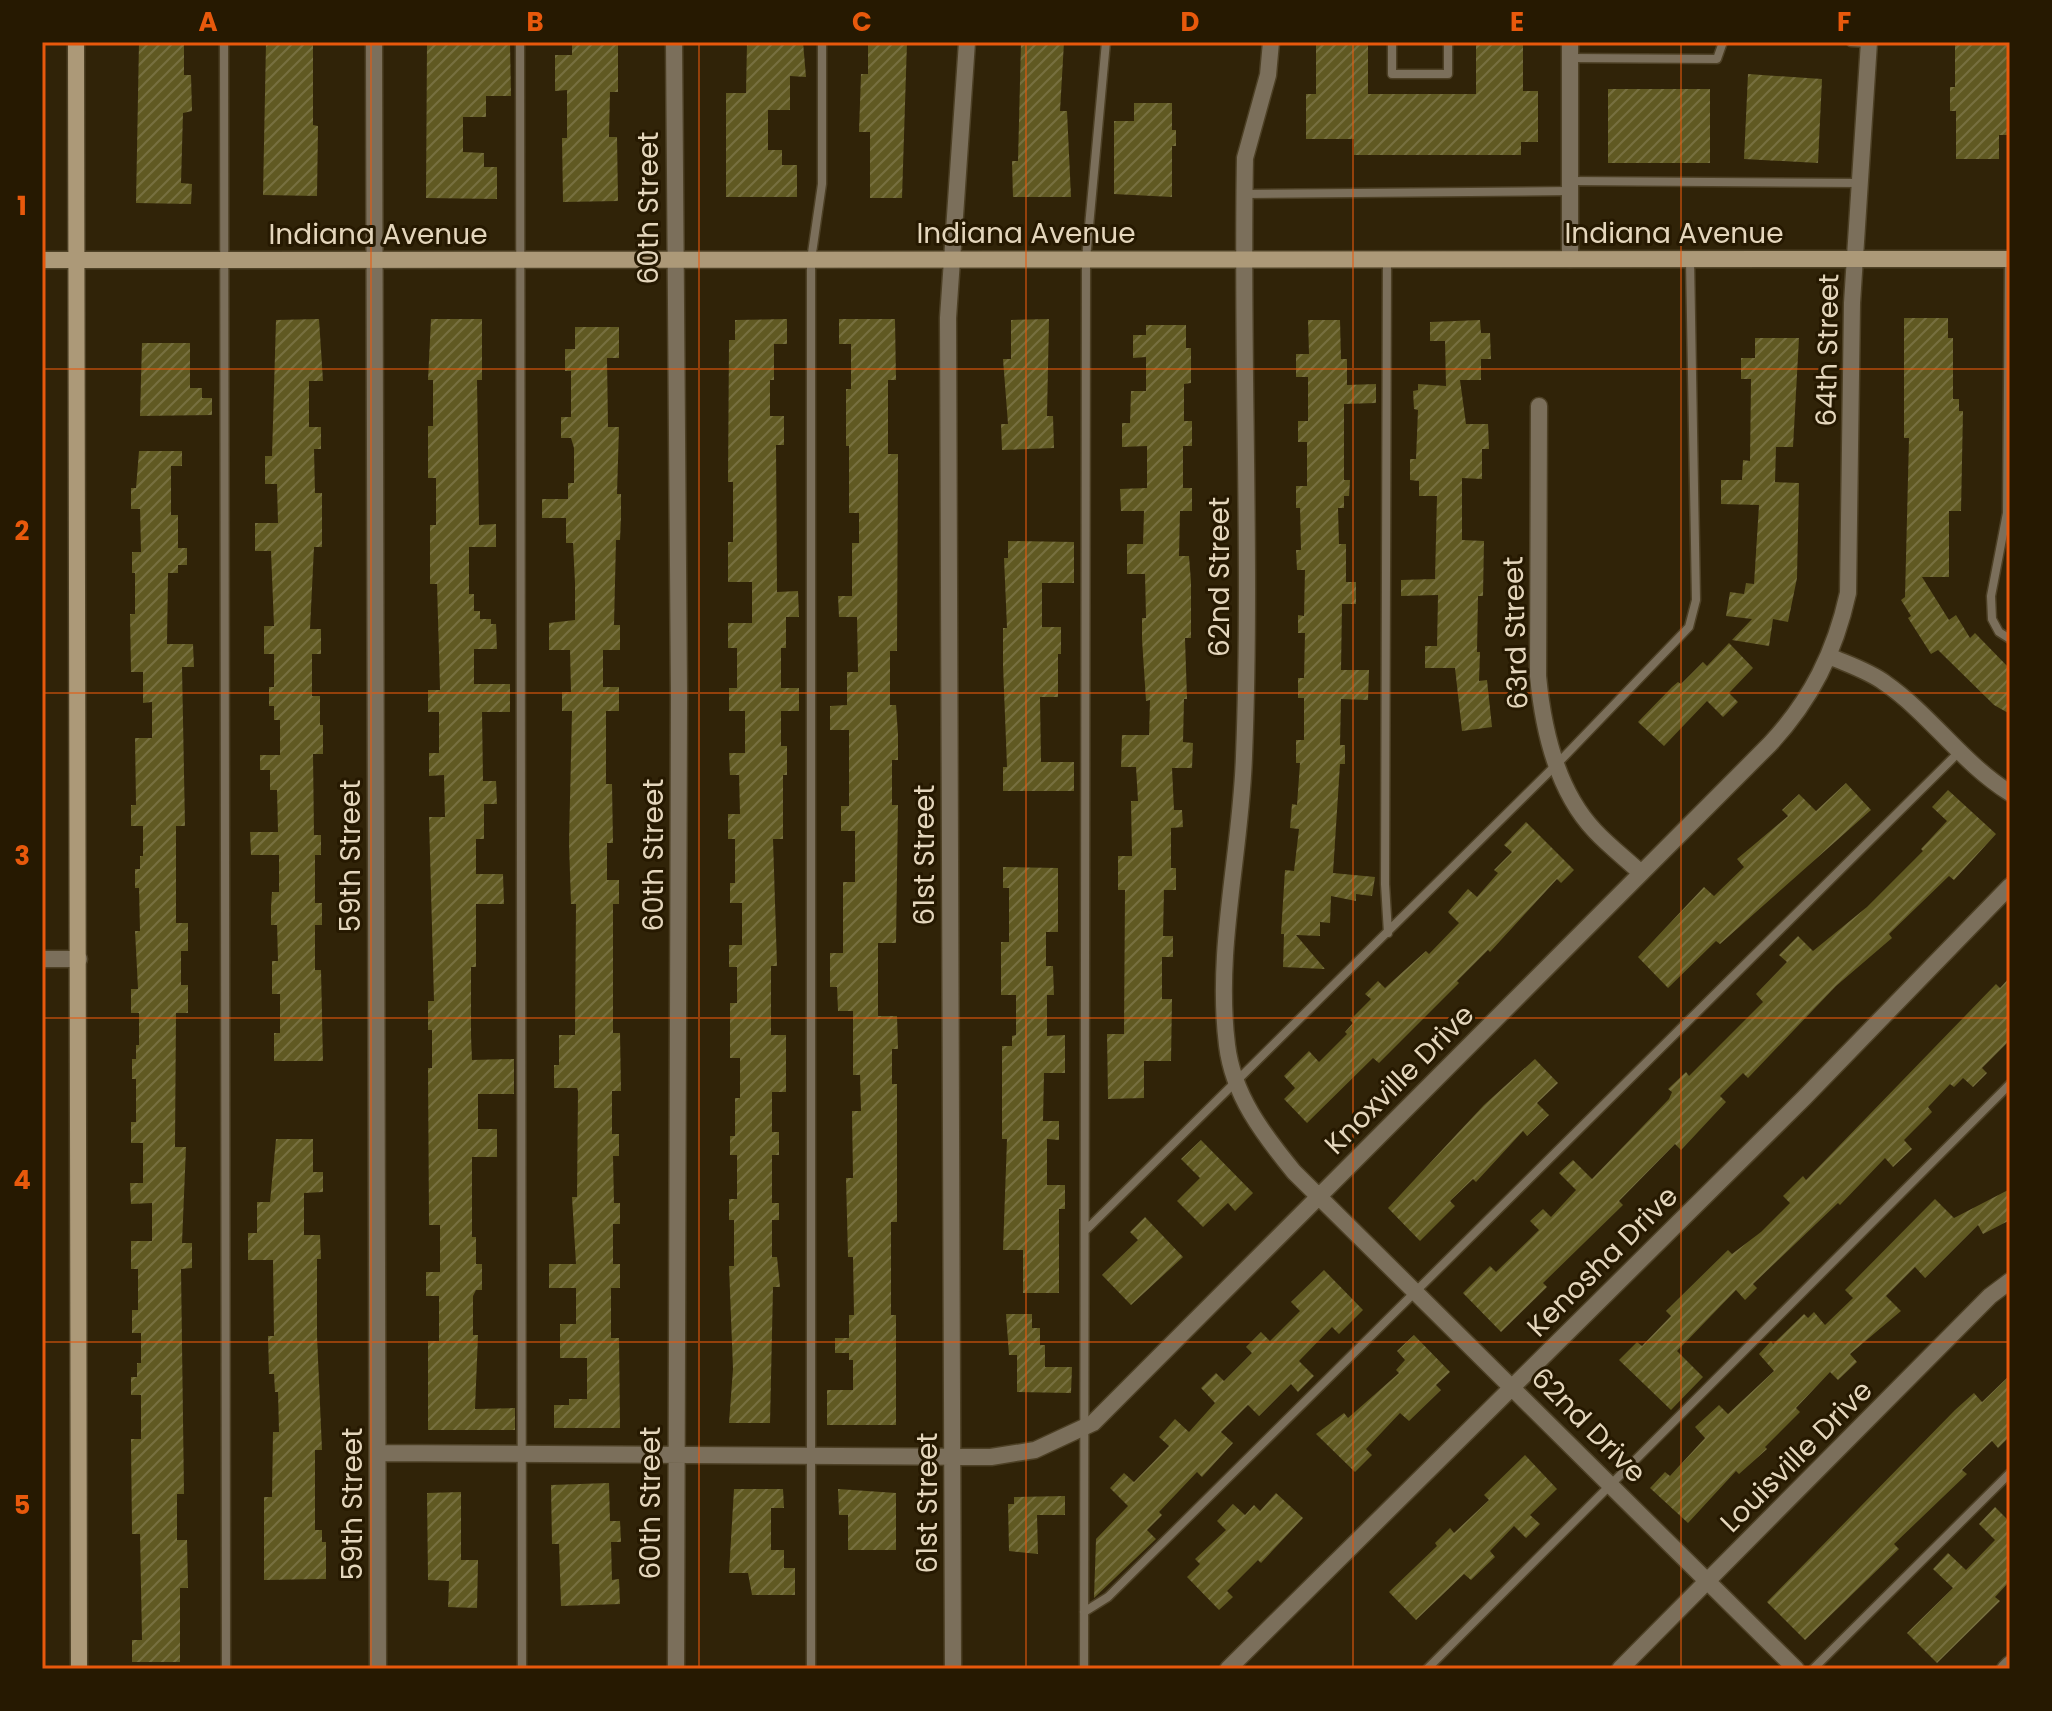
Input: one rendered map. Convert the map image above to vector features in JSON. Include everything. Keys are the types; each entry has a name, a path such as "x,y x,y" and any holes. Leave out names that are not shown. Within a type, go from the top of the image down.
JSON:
{"main road":[{"path":"76,42 79,1669"},
{"name":"Indiana Avenue","path":"42,260 2009,259"}],"street":[{"name":"59th Street","path":"374,42 378,1669"},
{"name":"60th Street","path":"674,42 679,696 676,1669"},
{"name":"61st Street","path":"953,1669 948,318 967,42"},
{"name":"62nd Street","path":"1249,1111 1227,1048 1225,1008 1227,922 1244,758 1245,158 1268,75 1271,42"},
{"name":"64th Street","path":"1829,656 1841,626 1848,593 1855,259 1869,43"},
{"path":"1570,50 1570,259"},
{"name":"63rd Street","path":"1539,406 1538,676 1541,715 1569,793 1593,830 1641,873"},
{"path":"1829,656 1882,680 1959,752 2010,793"},
{"name":"Knoxville Drive","path":"378,1453 991,1457 1035,1450 1084,1428 1795,718 1813,691 1829,656"},
{"name":"Kenosha Drive","path":"1228,1669 1815,1087 2010,886"},
{"path":"42,959 79,959"},
{"name":"62nd Drive","path":"1249,1111 1294,1172 1318,1197 1513,1386 1796,1669"},
{"name":"Louisville Drive","path":"1620,1669 1990,1296 2010,1281"},
{"path":"2005,1669 2010,1664"}],"lane":[{"path":"224,42 226,1669"},
{"path":"520,42 522,1669"},
{"path":"811,1669 811,260 822,184 822,42"},
{"path":"1084,1669 1086,259 1106,42"},
{"path":"1392,42 1392,74 1448,74 1448,42"},
{"path":"1570,50 1717,59 1723,42"},
{"path":"1851,42 1869,43"},
{"path":"1244,194 1859,183"},
{"path":"1387,259 1385,884 1388,933"},
{"path":"1085,1231 1238,1084 1689,627 1696,600 1690,259"},
{"path":"2009,259 2007,513 1991,596 1992,619 1999,632 2010,639"},
{"path":"1084,1612 1108,1597 1959,752"},
{"path":"1427,1669 2010,1084"},
{"path":"1813,1669 2010,1473"}],"building":[{"path":"139,42 184,42 184,75 191,75 192,111 183,113 181,183 192,184 191,204 136,203"},
{"path":"266,42 313,42 313,125 318,126 317,196 263,195"},
{"path":"427,42 510,42 511,96 486,96 486,117 463,117 463,152 484,153 484,167 497,167 497,199 426,198"},
{"path":"572,42 618,42 618,92 610,92 609,137 617,137 618,201 563,202 562,138 567,138 567,90 555,91 555,55 572,55"},
{"path":"747,42 803,42 806,77 790,76 790,110 768,110 768,150 782,150 782,165 797,165 797,197 726,197 726,93 746,93"},
{"path":"868,42 907,42 902,198 870,198 870,132 859,132 861,74 868,74"},
{"path":"1021,42 1064,42 1060,111 1067,111 1071,197 1013,197 1012,161 1018,161"},
{"path":"1316,42 1368,42 1368,94 1476,94 1476,42 1523,42 1523,91 1538,91 1538,142 1521,142 1521,155 1354,155 1354,139 1306,139 1306,94 1316,94"},
{"path":"1955,42 2008,42 2009,135 1999,135 1999,159 1956,159 1956,111 1950,111 1950,87 1955,87"},
{"path":"1748,74 1822,79 1818,163 1744,159"},
{"path":"1608,89 1710,89 1710,163 1608,163"},
{"path":"1134,103 1172,103 1172,130 1176,130 1176,146 1172,146 1172,197 1114,194 1114,121 1134,121"},
{"path":"1904,318 1948,318 1948,338 1953,338 1953,399 1959,399 1959,411 1963,411 1961,511 1949,511 1949,577 1922,577 1949,620 1956,615 1970,638 1975,633 2010,669 2010,714 1994,705 1938,650 1931,654 1908,618 1911,616 1901,600 1905,597 1909,438 1904,438"},
{"path":"319,319 323,381 309,381 309,427 321,427 321,449 314,449 315,493 322,493 322,547 314,547 310,629 321,629 321,654 312,654 312,696 320,696 320,725 323,725 323,754 313,754 314,835 321,835 321,855 315,855 315,903 322,903 322,925 315,925 315,970 321,970 323,1061 274,1061 274,1033 280,1033 280,994 272,994 272,961 278,961 277,925 271,925 271,908 272,892 279,892 279,855 251,855 250,832 278,832 277,790 270,790 270,770 260,770 260,755 280,755 280,720 274,720 274,706 269,706 269,687 274,687 274,654 264,654 264,626 274,626 271,551 255,551 255,523 278,523 277,484 265,484 265,456 272,456 276,320"},
{"path":"431,319 482,319 482,380 477,380 479,525 496,524 496,547 469,547 469,594 474,594 474,611 480,611 480,619 491,619 491,624 496,624 497,649 474,649 474,684 510,684 510,712 482,712 483,781 496,781 497,804 484,804 484,839 476,839 476,874 503,874 504,904 476,904 476,967 471,967 471,1036 472,1060 514,1059 514,1094 478,1094 478,1129 497,1129 497,1157 472,1157 472,1237 476,1237 476,1264 482,1264 482,1290 476,1290 473,1296 473,1335 478,1335 475,1409 515,1408 515,1430 428,1430 428,1341 439,1341 439,1296 426,1296 426,1272 440,1272 440,1225 429,1225 428,1068 432,1068 432,1030 428,1030 428,1001 434,1001 429,817 445,817 444,775 429,776 429,753 439,753 439,712 428,712 428,690 440,690 437,584 430,584 430,525 436,525 436,478 428,478 428,426 433,426 433,380 428,380"},
{"path":"787,319 787,344 774,344 774,380 770,380 770,416 784,416 784,445 776,445 777,592 798,591 799,617 786,617 786,648 781,648 781,688 799,688 799,711 781,711 781,746 787,746 787,775 783,775 783,839 773,839 777,966 771,966 771,1035 786,1035 786,1092 772,1092 772,1132 779,1132 779,1155 772,1155 772,1203 779,1203 779,1220 772,1220 772,1257 777,1257 780,1287 773,1287 770,1423 729,1423 733,1369 729,1266 734,1266 734,1220 729,1220 729,1199 737,1199 737,1155 730,1155 730,1136 735,1136 735,1098 740,1098 740,1058 730,1058 730,1003 737,1003 737,967 729,967 729,945 742,945 742,903 730,903 730,883 735,883 735,839 728,839 728,814 740,814 739,775 730,775 729,753 745,753 745,711 729,711 729,688 737,688 737,648 728,648 728,623 752,623 752,582 728,582 728,542 733,542 733,482 728,482 729,340 735,340 735,320"},
{"path":"839,319 895,319 896,380 888,380 888,454 898,454 897,651 890,651 890,705 896,705 898,735 898,760 892,760 892,805 898,805 896,943 878,943 878,1016 897,1016 898,1049 892,1049 892,1084 897,1084 897,1222 891,1222 891,1315 896,1315 896,1425 827,1425 827,1390 853,1390 853,1360 849,1360 849,1353 835,1353 835,1338 849,1338 849,1315 854,1315 853,1257 848,1257 846,1178 853,1178 852,1111 861,1111 860,1075 853,1075 853,1011 838,1011 837,987 830,987 830,953 843,953 843,882 855,882 855,831 841,831 841,806 849,806 849,730 830,730 830,706 847,705 847,672 858,672 857,617 839,617 838,596 852,596 852,543 859,543 859,513 849,513 846,389 851,389 851,344 839,344"},
{"path":"1049,319 1047,416 1053,416 1054,448 1002,450 1001,424 1008,424 1003,359 1011,359 1011,320"},
{"path":"1308,320 1340,320 1341,359 1347,359 1347,385 1376,384 1376,403 1344,404 1344,480 1350,480 1349,496 1344,496 1344,508 1338,508 1339,544 1346,544 1346,582 1356,582 1356,604 1342,604 1341,670 1369,670 1368,700 1341,699 1340,745 1345,745 1345,764 1340,764 1333,873 1375,877 1372,896 1356,894 1356,901 1331,896 1330,923 1320,922 1320,936 1296,935 1325,969 1283,967 1284,934 1281,934 1285,870 1294,871 1299,829 1290,828 1292,804 1297,805 1300,763 1296,763 1296,740 1304,740 1304,698 1298,698 1298,678 1304,678 1305,633 1298,633 1298,615 1304,616 1305,570 1297,570 1296,550 1301,550 1296,486 1307,486 1307,442 1298,442 1298,421 1308,421 1308,377 1296,377 1296,354 1309,354"},
{"path":"1480,320 1481,333 1490,333 1491,359 1481,359 1481,380 1460,380 1466,424 1488,424 1489,449 1482,449 1482,479 1462,478 1462,540 1484,541 1483,596 1478,596 1477,652 1480,652 1479,681 1487,680 1492,727 1462,731 1455,668 1425,668 1425,646 1437,646 1438,595 1401,596 1401,580 1435,579 1437,496 1419,496 1419,481 1410,480 1410,459 1416,459 1418,410 1414,409 1413,391 1418,390 1418,384 1446,386 1445,341 1430,341 1430,322"},
{"path":"1146,325 1186,325 1186,348 1191,348 1191,383 1184,384 1184,421 1192,421 1192,446 1183,446 1183,488 1192,488 1192,511 1180,511 1179,556 1189,556 1191,582 1191,638 1185,638 1187,699 1184,699 1183,742 1193,743 1192,768 1172,768 1174,810 1182,810 1183,827 1171,828 1171,868 1176,868 1176,890 1164,890 1163,936 1173,936 1173,957 1162,957 1162,999 1172,999 1171,1061 1144,1061 1144,1098 1108,1099 1107,1034 1124,1034 1125,890 1118,890 1118,856 1132,856 1131,801 1138,801 1136,767 1121,767 1122,735 1149,735 1150,700 1146,701 1142,639 1142,618 1146,618 1145,574 1127,574 1127,544 1143,544 1144,511 1121,511 1120,489 1147,488 1147,446 1122,447 1122,423 1130,423 1131,391 1146,391 1146,357 1133,358 1133,335 1146,335"},
{"path":"575,327 619,327 619,358 607,358 608,427 619,427 617,494 621,494 621,517 620,540 616,540 614,625 620,625 620,650 603,650 603,687 619,687 619,711 606,711 606,784 612,784 613,843 607,843 607,880 619,880 619,904 613,904 613,1033 620,1033 621,1091 612,1091 612,1134 619,1134 619,1156 613,1156 614,1203 620,1203 620,1224 613,1224 613,1264 620,1264 620,1288 611,1288 611,1338 619,1338 620,1428 554,1428 554,1405 569,1405 569,1399 587,1399 587,1358 560,1358 560,1324 576,1324 576,1288 549,1288 549,1264 576,1264 572,1197 577,1197 578,1091 577,1088 554,1088 554,1065 559,1065 559,1035 575,1035 576,904 571,904 569,843 572,711 562,711 562,692 571,692 570,650 549,650 549,623 575,620 575,583 573,543 566,543 566,518 542,518 542,499 568,499 568,483 574,483 574,448 571,438 561,438 561,417 571,417 571,371 565,371 565,349 575,349"},
{"path":"1755,338 1799,338 1793,447 1776,447 1775,482 1799,483 1797,578 1788,622 1773,619 1769,646 1732,640 1752,619 1726,616 1730,592 1744,594 1746,583 1754,584 1759,505 1721,504 1721,480 1742,480 1743,460 1750,461 1751,379 1741,379 1741,358 1755,358"},
{"path":"142,343 190,343 190,388 202,388 202,398 212,398 212,415 140,416"},
{"path":"139,451 182,451 182,466 171,466 171,515 178,515 178,548 187,548 187,565 178,565 178,573 168,573 167,644 193,644 194,667 182,667 185,826 176,826 176,923 188,923 188,951 181,951 181,985 188,985 188,1013 176,1013 175,1147 186,1147 182,1243 192,1243 192,1268 181,1269 184,1494 177,1494 177,1540 187,1540 188,1588 180,1588 180,1662 132,1662 132,1640 142,1640 140,1534 132,1534 131,1439 141,1439 141,1395 131,1395 131,1377 137,1377 137,1363 141,1363 141,1333 132,1333 132,1310 138,1310 138,1269 131,1269 131,1241 152,1241 152,1203 131,1204 130,1183 143,1183 143,1143 131,1143 131,1122 136,1122 136,1079 132,1079 132,1059 136,1059 136,1045 139,1045 139,1013 131,1013 131,989 138,989 135,931 140,931 139,888 135,888 135,869 140,869 140,856 143,856 143,826 131,826 131,805 136,805 135,738 152,738 152,702 143,703 143,672 131,672 130,614 135,614 132,552 141,552 140,509 131,509 131,488 136,488"},
{"path":"1008,541 1074,542 1074,583 1042,583 1042,627 1061,627 1061,654 1058,654 1058,697 1040,697 1041,762 1074,762 1074,791 1003,791 1003,767 1007,767 1003,665 1003,628 1007,628 1004,558 1008,558"},
{"path":"1729,643 1753,668 1729,693 1738,702 1723,717 1707,701 1664,746 1638,722 1672,687 1678,682 1681,684 1703,662 1707,666"},
{"path":"1846,783 1871,810 1720,944 1716,941 1668,988 1638,957 1704,887 1714,896 1744,867 1737,859 1788,816 1782,810 1799,794 1816,811"},
{"path":"1948,790 1996,834 1954,880 1949,876 1889,934 1892,938 1836,986 1748,1078 1743,1073 1720,1096 1726,1102 1681,1150 1675,1144 1619,1201 1623,1205 1543,1283 1547,1287 1501,1332 1463,1293 1490,1266 1496,1272 1539,1230 1530,1221 1543,1209 1551,1217 1576,1190 1559,1173 1573,1160 1592,1179 1669,1099 1672,1092 1668,1089 1686,1072 1689,1076 1763,1002 1756,994 1787,962 1779,955 1798,936 1813,951 1867,907 1923,851 1921,849 1947,821 1932,807"},
{"path":"1526,822 1574,870 1561,883 1557,879 1490,952 1488,950 1379,1063 1373,1058 1307,1123 1284,1099 1295,1088 1284,1076 1309,1051 1319,1062 1347,1034 1345,1032 1353,1023 1350,1020 1371,999 1365,994 1378,981 1385,988 1426,951 1429,954 1459,923 1448,912 1468,889 1477,897 1498,873 1494,870 1512,852 1504,845"},
{"path":"1003,867 1058,868 1058,932 1046,932 1046,966 1053,966 1054,995 1047,995 1047,1036 1065,1035 1065,1073 1044,1073 1043,1121 1059,1121 1059,1140 1047,1139 1047,1185 1065,1185 1065,1209 1059,1209 1059,1293 1023,1293 1023,1250 1003,1250 1007,1139 1002,1139 1002,1046 1012,1046 1012,1036 1016,1035 1016,995 1001,995 1001,942 1009,942 1009,888 1003,888"},
{"path":"2010,977 2010,1040 1982,1068 1987,1073 1973,1087 1963,1078 1954,1087 1950,1084 1928,1107 1932,1112 1904,1140 1912,1149 1893,1167 1885,1158 1840,1205 1838,1203 1753,1284 1757,1288 1745,1300 1736,1290 1677,1351 1703,1377 1671,1410 1619,1360 1637,1342 1642,1346 1671,1316 1666,1311 1728,1250 1732,1254 1761,1232 1790,1203 1783,1196 1803,1176 1806,1180 1996,984 2000,988"},
{"path":"1535,1059 1558,1083 1537,1103 1549,1115 1527,1136 1523,1131 1476,1182 1473,1179 1450,1201 1455,1206 1420,1241 1388,1208 1484,1105"},
{"path":"276,1139 313,1139 313,1172 323,1172 323,1192 304,1193 304,1235 320,1235 317,1336 322,1450 315,1450 315,1530 322,1530 322,1542 326,1542 326,1579 264,1580 264,1497 272,1497 273,1432 279,1432 278,1392 275,1392 274,1374 269,1374 268,1336 274,1336 273,1260 248,1260 248,1233 257,1233 257,1202 270,1202"},
{"path":"1201,1140 1253,1193 1235,1211 1228,1203 1203,1227 1177,1201 1200,1178 1181,1159"},
{"path":"2010,1189 2010,1220 1983,1234 1978,1225 1925,1278 1915,1267 1886,1296 1901,1311 1850,1354 1857,1362 1838,1380 1830,1372 1796,1408 1800,1412 1765,1447 1767,1449 1739,1474 1736,1471 1688,1523 1650,1488 1665,1472 1670,1476 1705,1438 1695,1427 1719,1405 1728,1414 1774,1371 1759,1354 1771,1341 1773,1344 1804,1314 1808,1318 1814,1312 1825,1325 1853,1298 1845,1290 1935,1199 1954,1218"},
{"path":"1145,1217 1183,1257 1131,1305 1102,1275 1138,1240 1130,1232"},
{"path":"1324,1270 1363,1310 1339,1334 1332,1327 1299,1361 1314,1376 1298,1392 1291,1384 1259,1416 1248,1405 1221,1432 1233,1443 1202,1477 1197,1472 1159,1512 1162,1515 1147,1530 1156,1539 1094,1598 1096,1539 1128,1506 1110,1488 1124,1473 1134,1482 1169,1446 1159,1437 1175,1419 1189,1432 1215,1403 1201,1388 1216,1373 1224,1381 1252,1353 1246,1347 1261,1332 1270,1341 1300,1311 1291,1302"},
{"path":"1006,1314 1032,1314 1032,1328 1040,1328 1040,1345 1045,1345 1045,1367 1072,1367 1071,1393 1017,1392 1017,1355 1009,1355"},
{"path":"1414,1335 1450,1372 1436,1385 1441,1390 1409,1421 1400,1413 1366,1449 1372,1455 1355,1472 1316,1434 1344,1413 1348,1418 1399,1373 1396,1370 1405,1360 1397,1351"},
{"path":"2010,1375 2010,1436 1998,1448 1992,1441 1962,1470 1967,1474 1894,1544 1899,1549 1805,1640 1767,1602 1955,1410 1974,1393 1982,1402"},
{"path":"1525,1455 1557,1489 1530,1515 1540,1524 1526,1538 1514,1526 1490,1551 1495,1557 1471,1580 1464,1574 1416,1620 1389,1592 1437,1546 1435,1543 1450,1528 1454,1533 1489,1500 1484,1495"},
{"path":"609,1483 610,1521 620,1521 621,1542 611,1542 612,1580 619,1579 620,1604 561,1606 559,1544 552,1544 551,1485"},
{"path":"734,1489 783,1489 784,1508 771,1508 771,1550 784,1550 784,1568 795,1568 795,1595 752,1595 748,1573 729,1573"},
{"path":"838,1489 896,1493 896,1550 848,1550 848,1515 839,1515"},
{"path":"461,1492 461,1560 478,1560 477,1608 448,1607 449,1581 428,1580 427,1493"},
{"path":"1276,1493 1303,1518 1261,1563 1258,1560 1227,1591 1233,1597 1219,1610 1187,1577 1200,1564 1195,1559 1226,1530 1217,1521 1233,1504 1245,1515 1254,1505 1260,1511"},
{"path":"1065,1496 1065,1515 1037,1515 1038,1554 1009,1551 1008,1504 1014,1504 1014,1497"},
{"path":"1995,1507 2010,1522 2010,1581 1995,1597 2000,1601 1937,1663 1907,1633 1953,1588 1933,1569 1948,1553 1966,1570 1995,1540 1979,1524"}]}
